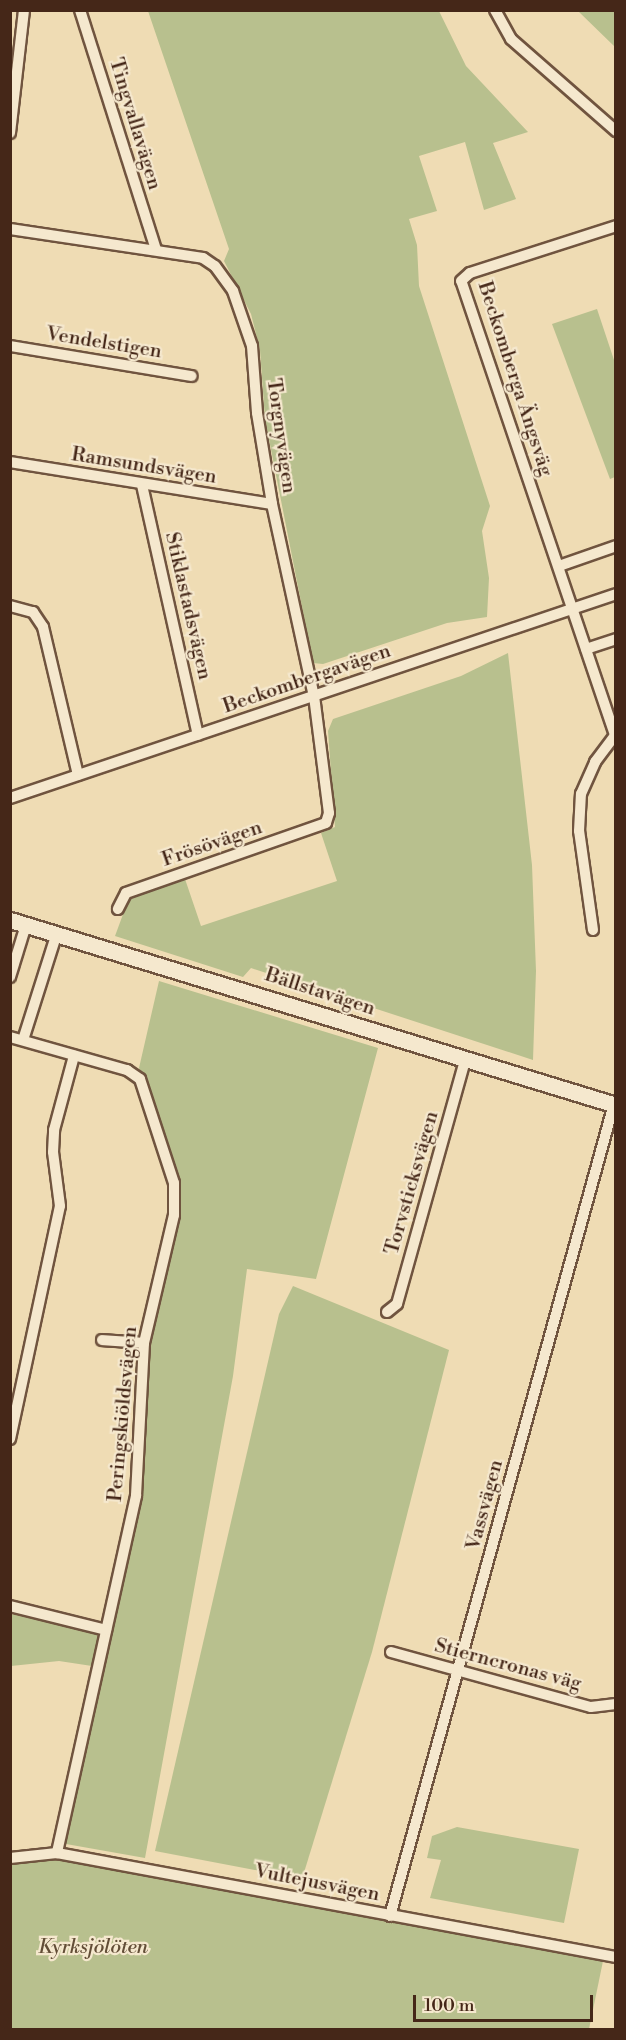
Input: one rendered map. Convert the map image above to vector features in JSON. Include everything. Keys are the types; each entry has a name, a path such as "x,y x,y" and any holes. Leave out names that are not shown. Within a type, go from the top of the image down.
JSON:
{"street":[{"path":"10,133 15,35 24,10"},
{"name":"Tingvallavägen","path":"80,10 156,249"},
{"path":"495,10 511,39 615,131"},
{"name":"Beckomberga Ängsväg","path":"593,930 579,831 581,794 595,762 615,735 461,281 470,273 615,226"},
{"name":"Torgnyvägen","path":"10,229 156,249 203,258 215,266 233,291 252,346 256,413 272,504 314,696 329,813 326,823"},
{"name":"Vendelstigen","path":"10,346 192,376"},
{"name":"Ramsundsvägen","path":"10,462 272,504"},
{"name":"Stiklastadsvägen","path":"142,484 198,735"},
{"path":"559,566 615,546"},
{"name":"Beckombergavägen","path":"10,798 615,594"},
{"path":"10,606 33,612 43,627 78,775"},
{"path":"586,649 615,639"},
{"name":"Frösövägen","path":"118,909 126,893 326,823"},
{"name":"Bällstavägen","path":"10,920 614,1105"},
{"path":"10,977 26,925"},
{"path":"23,1040 57,933"},
{"name":"Peringskiöldsvägen","path":"10,1037 127,1070 140,1079 174,1183 174,1215 144,1343 136,1496 57,1853"},
{"path":"10,1439 60,1206 52,1152 54,1130 74,1056"},
{"name":"Torvsticksvägen","path":"387,1312 397,1304 465,1060"},
{"name":"Vassvägen","path":"390,1916 460,1670 614,1105"},
{"path":"102,1340 144,1343"},
{"path":"10,1606 106,1630"},
{"name":"Stierncronas väg","path":"391,1652 591,1707 615,1704"},
{"name":"Vultejusvägen","path":"10,1858 57,1853 615,1957"}],"green space":[{"path":"148,11 439,11 466,66 528,132 493,143 516,199 484,210 465,142 419,156 437,211 409,219 417,245 419,286 490,506 482,531 489,578 487,617 447,623 323,664 313,663 265,419 260,350 251,314 224,261 229,249"},
{"path":"578,11 615,11 615,47"},
{"path":"597,309 615,363 615,477 610,479 552,324"},
{"path":"508,653 532,865 536,971 533,1060 251,968 243,977 115,936 129,898 185,879 201,926 337,881 321,833 335,827 328,731 333,719 461,676"},
{"path":"159,981 378,1048 316,1279 247,1269 233,1376 145,1858 66,1844 142,1484 149,1347 181,1201 168,1146 139,1068"},
{"path":"293,1286 449,1350 372,1652 302,1879 155,1851 279,1314"},
{"path":"11,1614 100,1634 92,1666 59,1661 11,1666"},
{"path":"457,1827 579,1849 564,1923 430,1898 441,1860 427,1858 432,1836"},
{"name":"Kyrksjölöten","path":"59,1860 603,1961 589,2029 11,2029 10,1861"}]}
